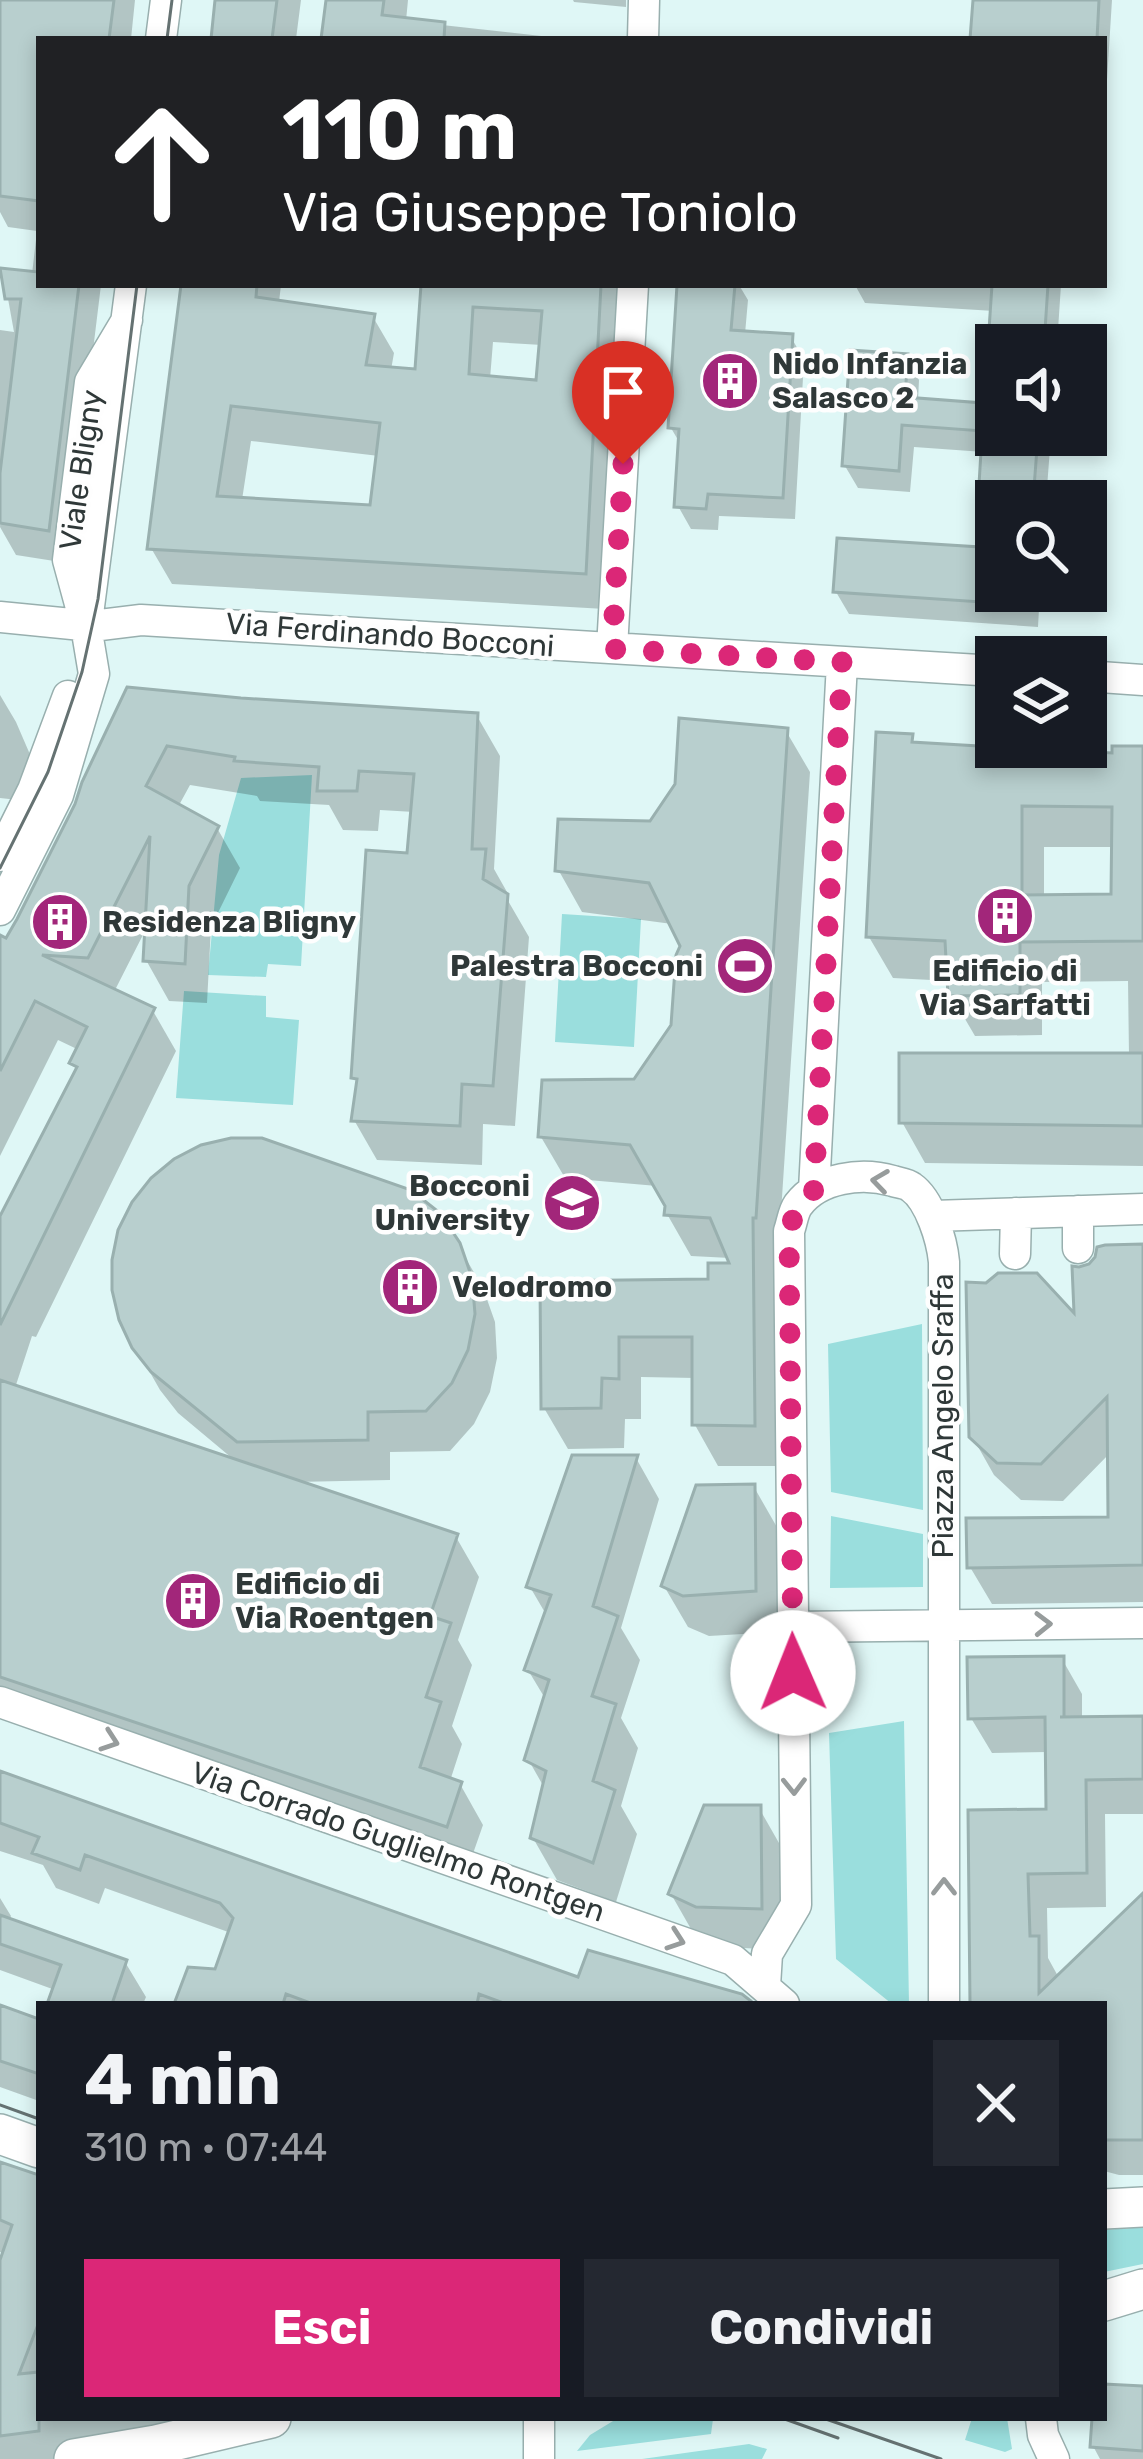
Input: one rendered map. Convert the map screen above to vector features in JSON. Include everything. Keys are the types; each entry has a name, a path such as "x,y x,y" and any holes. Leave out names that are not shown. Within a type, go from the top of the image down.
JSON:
{"main road":[{"path":"0,2134 36,2147"},
{"path":"1107,2210 1143,2206"},
{"path":"1107,2300 1143,2289"},
{"path":"74,2459 163,2431 246,2421"}],"street":[{"path":"161,36 166,0"},
{"path":"644,0 644,36"},
{"name":"Viale Bligny","path":"0,856 63,713 86,626 131,288"},
{"path":"612,649 633,288"},
{"name":"Via Ferdinando Bocconi","path":"0,617 86,626 141,620 975,670"},
{"name":"Viale Bligny","path":"0,910 58,795 81,720 94,674 86,626"},
{"path":"814,1190 842,662"},
{"path":"1107,677 1143,680"},
{"path":"775,1995 767,1954 796,1905 789,1231 797,1206 814,1190 844,1178 881,1178 911,1187 933,1216 1143,1209"},
{"path":"1078,1211 1078,1248"},
{"path":"1015,1254 1016,1214"},
{"name":"Piazza Angelo Sraffa","path":"933,1216 944,1262 944,2001"},
{"path":"792,1612 943,1610 1143,1623"},
{"name":"Via Corrado Guglielmo Rontgen","path":"0,1702 734,1960 775,1995"},
{"path":"539,2421 539,2459"},
{"path":"1041,2421 1054,2459"}],"shaded area":[{"path":"312,775 301,966 268,964 266,977 208,975 219,855 241,778"},
{"path":"562,914 641,919 634,1047 555,1042"},
{"path":"184,991 266,996 266,1017 299,1020 293,1105 176,1098"},
{"path":"922,1324 923,1510 831,1492 828,1344"},
{"path":"831,1516 923,1534 923,1587 830,1588"},
{"path":"904,1721 909,2001 888,2001 836,1959 829,1733"},
{"path":"1143,2227 1143,2264 1107,2271 1107,2230"},
{"path":"613,2421 713,2421 711,2434 577,2451 590,2435"},
{"path":"971,2421 1007,2421 1012,2449 1005,2452 965,2440"},
{"path":"749,2444 767,2449 762,2459 642,2459"}],"building":[{"path":"0,0 114,0 109,36 36,36 36,201 0,196"},
{"path":"215,0 277,0 272,36 211,36"},
{"path":"326,0 384,0 382,15 445,22 444,36 321,36"},
{"path":"973,0 1099,0 1097,36 970,36"},
{"path":"0,268 36,272 36,288 79,288 49,531 0,523 0,473 21,299 5,299"},
{"path":"181,288 257,288 256,297 375,314 366,365 415,369 421,288 601,288 586,574 147,549","holes":["473,307 542,311 536,380 469,374","231,406 380,423 370,505 217,496"]},
{"name":"Nido Infanzia Salasco 2","path":"677,288 735,288 731,330 793,334 783,498 708,494 706,509 674,507 679,429 668,428"},
{"path":"992,288 1048,288 1045,324 989,324"},
{"path":"850,350 908,354 905,397 975,402 975,430 902,425 899,471 842,466"},
{"path":"981,456 1036,456 1035,480 979,480"},
{"path":"837,538 975,547 975,602 833,592"},
{"path":"127,687 478,713 472,849 486,849 483,879 508,894 493,1086 462,1084 460,1126 351,1121 357,1079 351,1078 366,850 407,853 414,774 359,771 357,791 317,791 319,767 234,761 235,757 167,746 146,786 219,826 189,886 185,964 143,961 150,836 88,958 42,955 155,1008 0,1325 0,1216 77,1067 69,1063 87,1027 35,1001 0,1071 0,935 6,938 17,919"},
{"path":"679,718 788,728 753,1218 755,1426 692,1425 692,1337 619,1337 619,1379 602,1378 601,1408 541,1409 540,1281 708,1279 708,1263 729,1263 710,1218 664,1215 665,1206 630,1145 538,1137 542,1080 634,1079 671,1025 680,946 649,883 555,871 558,819 650,821 675,784"},
{"name":"Edificio di Via Sarfatti","path":"876,732 913,734 912,742 975,746 975,768 1107,768 1112,746 1143,746 1143,941 1020,942 1020,995 948,996 945,941 866,937","holes":["1022,806 1112,807 1111,894 1022,895"]},
{"path":"899,1053 1143,1053 1143,1126 899,1123"},
{"name":"Velodromo","path":"262,1138 411,1190 440,1213 460,1243 472,1278 475,1314 468,1350 452,1383 426,1411 368,1412 368,1440 237,1442 151,1372 132,1348 112,1290 118,1230 132,1202 174,1159 201,1145"},
{"path":"1143,1244 1143,1565 967,1568 966,1518 1108,1517 1107,1397 1041,1464 997,1463 969,1437 966,1282 986,1283 998,1273 1037,1273 1074,1313 1072,1266 1089,1264 1097,1247"},
{"name":"Edificio di Via Roentgen","path":"0,1380 458,1534 430,1616 451,1623 426,1697 441,1702 420,1767 462,1782 447,1827 0,1677"},
{"path":"572,1455 638,1455 593,1606 618,1616 592,1696 616,1704 593,1781 615,1790 593,1863 530,1838 546,1771 524,1760 549,1680 524,1670 551,1595 526,1587"},
{"path":"755,1484 756,1591 683,1596 661,1586 696,1485"},
{"path":"1064,1656 1064,1717 1143,1716 1143,1779 1086,1780 1087,1873 1028,1874 1030,1936 1039,1936 1039,1993 1143,1893 1143,2140 1107,2140 1107,2001 970,2001 968,1810 1046,1809 1045,1717 968,1719 967,1657"},
{"path":"0,1771 578,1977 588,1950 742,1994 751,2001 498,2001 479,1994 478,2001 305,2001 286,1994 284,2001 175,2001 188,1967 215,1969 233,1918 220,1903 85,1855 80,1870 32,1853 39,1837 0,1823"},
{"path":"704,1805 761,1805 762,1909 696,1907 668,1894"},
{"path":"0,1915 127,1960 113,2001 48,2001 61,1965 0,1944"},
{"path":"0,2005 36,2018 36,2073 0,2061"},
{"path":"0,2162 36,2174 36,2330 19,2374 36,2372 39,2431 0,2436 0,2260 12,2225 0,2220"},
{"path":"1107,2384 1143,2386 1143,2451 1090,2447 1092,2421 1107,2421"}],"tram line":[{"path":"167,36 172,0"},
{"path":"0,868 48,772 82,672 98,599 137,288"},
{"path":"0,2105 36,2118"},
{"path":"790,2421 838,2438"},
{"path":"832,2421 941,2459"}],"place":[{"name":"Nido Infanzia Salasco 2","path":"730,381"},
{"name":"Edificio di Via Sarfatti","path":"1005,916"},
{"name":"Residenza Bligny","path":"60,922"},
{"name":"Palestra Bocconi","path":"745,966"},
{"name":"Bocconi University","path":"572,1203"},
{"name":"Velodromo","path":"410,1287"},
{"name":"Edificio di Via Roentgen","path":"193,1601"}],"route":[{"path":"623,464 612,649 842,662 814,1190 797,1206 789,1231 793,1673"}]}
